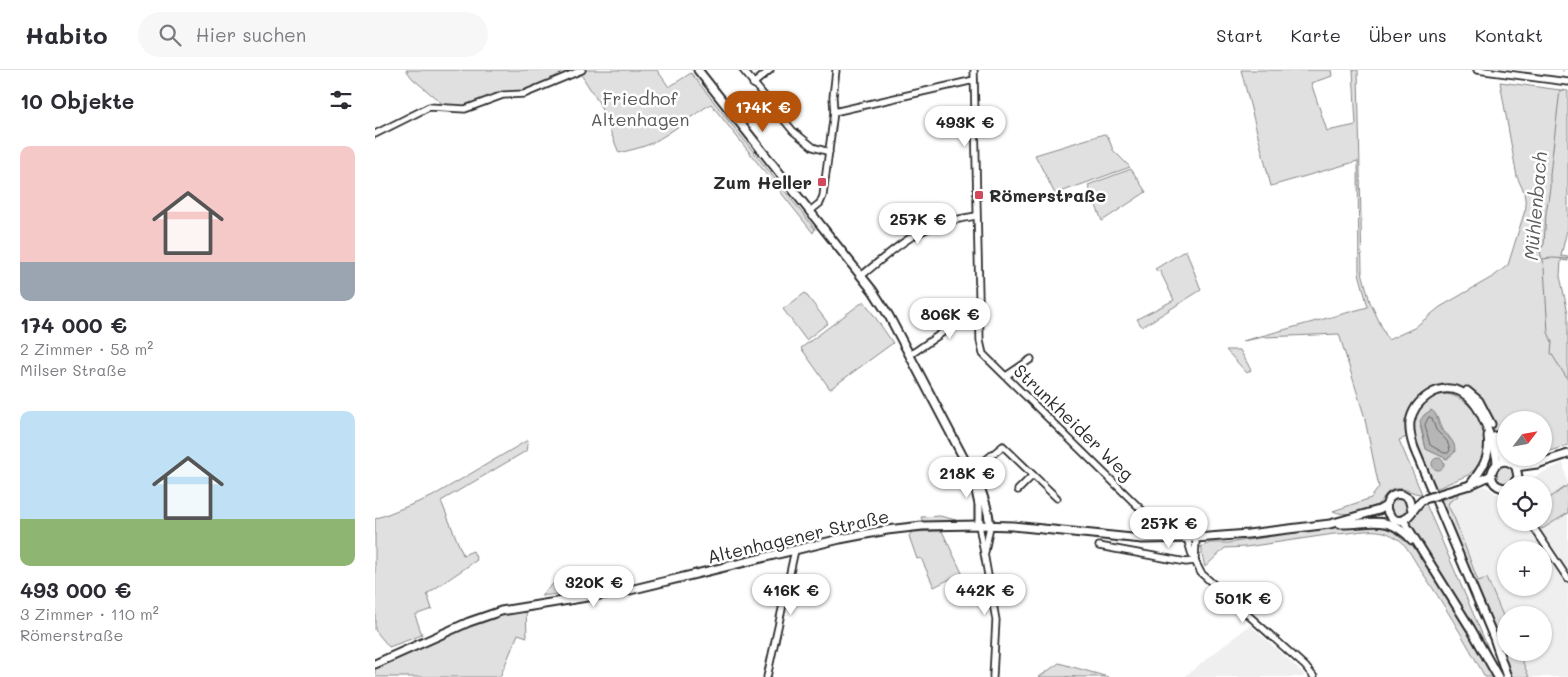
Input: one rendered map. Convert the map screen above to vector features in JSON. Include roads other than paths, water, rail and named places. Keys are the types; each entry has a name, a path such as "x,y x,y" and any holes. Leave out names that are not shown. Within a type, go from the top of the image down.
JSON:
{"main road":[{"path":"698,70 861,276 889,316 979,485 990,526"},
{"path":"1439,386 1459,388 1475,397 1488,415 1497,439"},
{"path":"1497,454 1485,420 1476,405 1459,391 1449,389 1429,394 1420,401 1413,412 1410,423 1410,436 1494,638 1507,677"},
{"path":"1470,485 1488,457 1489,442 1485,420"},
{"path":"1553,459 1568,454"},
{"path":"1493,479 1493,469 1497,464"},
{"path":"1523,466 1516,467 1519,476 1534,466"},
{"path":"971,472 979,504 979,525"},
{"path":"1422,500 1403,520 1394,519 1387,510 1389,499 1397,494 1402,494 1409,499 1422,500 1493,479"},
{"path":"1493,479 1497,482"},
{"path":"1409,499 1412,510"},
{"name":"Altenhagener Straße","path":"1330,524 1379,510 1387,510"},
{"name":"Altenhagener Straße","path":"375,664 469,622 501,611 630,590 840,539 887,530 922,526 979,525 1013,526 1142,539 1196,538 1339,524 1387,510"},
{"path":"1403,520 1471,628 1498,677"},
{"path":"1339,524 1375,521 1387,523 1406,533 1425,556"}],"street":[{"path":"375,134 429,107 465,109 503,95 524,94 582,70"},
{"path":"743,70 781,117 805,142 813,147 829,152"},
{"path":"753,84 770,70"},
{"path":"810,211 820,203 823,196 835,112 833,97 836,70"},
{"path":"910,355 978,308 974,70"},
{"path":"1477,70 1568,82"},
{"path":"835,112 974,80"},
{"path":"861,276 903,243 923,231 944,223 976,216"},
{"name":"Strunkheider Weg","path":"978,308 983,354 1156,524"},
{"path":"1006,376 1031,359"},
{"path":"971,472 1003,446 1057,498"},
{"path":"1018,490 1033,475"},
{"path":"979,525 996,620 993,677"},
{"path":"984,554 990,526"},
{"path":"1536,531 1568,579"},
{"path":"1187,538 1189,549 1201,573 1305,666 1312,676"},
{"path":"1195,561 1196,538"},
{"path":"1099,546 1185,562 1195,561"},
{"path":"767,677 795,550"}],"water":[{"path":"1431,410 1436,416 1440,428 1452,440 1455,447 1455,452 1447,459 1426,449 1420,421"},
{"path":"1436,458 1440,458 1444,464 1440,470 1436,470 1432,466 1432,462"}],"waterway":[{"name":"Mühlenbach","path":"1560,90 1544,244 1540,251 1544,268 1548,332 1552,342 1551,353 1568,380"},
{"path":"1541,259 1568,259"},
{"path":"1066,677 1075,677"}],"place":[{"name":"Zum Heller","path":"822,182"},
{"name":"Römerstraße","path":"979,195"}],"park label":[{"name":"Friedhof Altenhagen","path":"640,108"}]}
